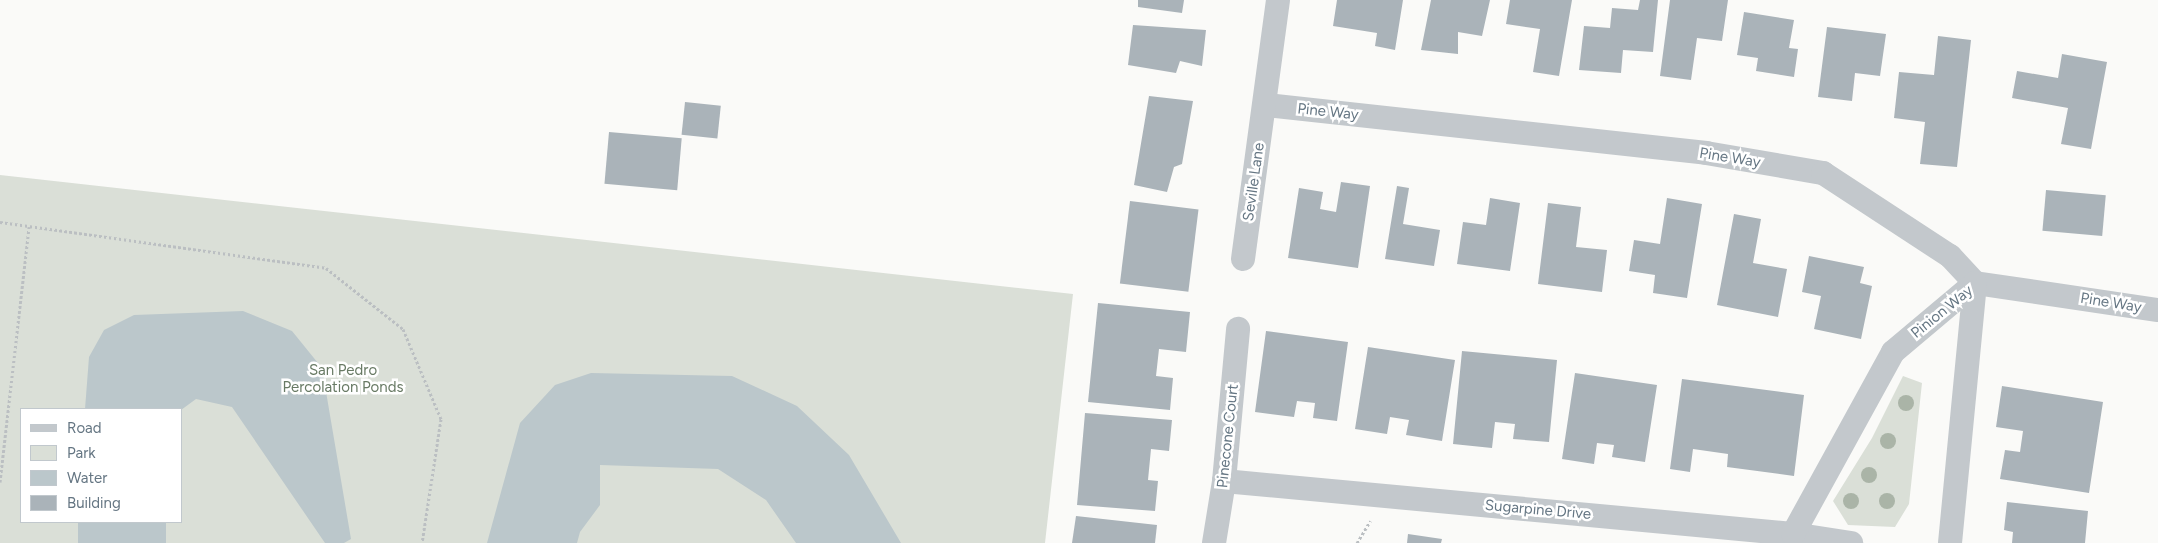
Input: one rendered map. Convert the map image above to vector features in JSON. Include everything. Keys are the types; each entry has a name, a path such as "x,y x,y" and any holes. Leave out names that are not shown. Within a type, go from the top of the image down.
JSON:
{"street":[{"name":"Seville Lane","path":"1243,259 1266,105 1278,0"},
{"name":"Pine Way","path":"1266,105 1706,153 1823,173 1950,256 1975,283 2158,310"},
{"name":"Pinion Way","path":"1793,534 1893,352 1975,283"},
{"name":"Pinion Way","path":"1950,543 1975,283"},
{"name":"Pinecone Court","path":"1214,543 1224,481 1238,329"},
{"name":"Sugarpine Drive","path":"1224,481 1793,534 1851,543"}],"path":[{"path":"0,222 326,268 403,329 440,419 422,543"},
{"path":"0,482 29,226"}],"green space":[{"name":"San Pedro Percolation Ponds","path":"0,175 1073,294 1045,543 0,543"},
{"path":"1903,376 1922,383 1909,504 1895,527 1848,525 1833,501 1872,438"}],"water":[{"path":"243,311 292,331 322,368 351,539 344,543 325,543 232,407 196,399 182,409 85,408 89,357 104,330 134,315"},
{"path":"591,373 732,376 797,406 849,455 901,543 796,543 766,500 718,469 600,465 600,505 580,532 577,543 487,543 520,423 555,385"},
{"path":"78,523 166,523 166,543 78,543"}],"building":[{"path":"1138,0 1184,0 1182,13 1138,7"},
{"path":"1337,0 1403,0 1395,50 1375,46 1377,33 1333,26"},
{"path":"1431,0 1490,0 1482,36 1458,32 1458,54 1421,50"},
{"path":"1510,0 1572,0 1559,76 1533,72 1540,29 1506,24"},
{"path":"1640,0 1658,0 1653,52 1623,50 1621,73 1579,70 1584,26 1610,28 1612,8 1638,10"},
{"path":"1670,0 1728,0 1722,41 1697,38 1691,80 1660,76"},
{"path":"1744,12 1794,20 1789,48 1798,49 1794,77 1756,71 1758,58 1737,55"},
{"path":"1133,25 1206,30 1202,66 1180,61 1176,73 1128,65"},
{"path":"1827,27 1886,34 1880,76 1855,73 1852,101 1818,97"},
{"path":"1938,36 1971,40 1957,167 1920,164 1925,122 1894,118 1899,72 1934,75"},
{"path":"2062,54 2107,62 2091,149 2061,144 2068,108 2012,98 2017,71 2058,78"},
{"path":"1149,96 1193,101 1182,164 1174,167 1167,192 1134,185"},
{"path":"685,102 721,106 717,139 682,135"},
{"path":"609,132 682,138 677,190 604,184"},
{"path":"1341,182 1370,186 1358,268 1288,258 1299,188 1323,192 1320,209 1336,212"},
{"path":"1397,186 1409,188 1403,224 1440,230 1434,266 1385,259"},
{"path":"2046,190 2106,195 2102,236 2042,231"},
{"path":"1490,198 1520,203 1510,271 1457,264 1463,222 1486,225"},
{"path":"1667,198 1702,204 1687,298 1653,293 1655,275 1629,271 1634,240 1660,244"},
{"path":"1130,201 1198,209 1188,292 1120,283"},
{"path":"1548,203 1581,207 1576,247 1607,250 1602,292 1538,284"},
{"path":"1734,214 1761,219 1753,263 1787,269 1778,317 1717,305"},
{"path":"1809,256 1864,267 1860,283 1872,286 1861,339 1814,329 1821,296 1802,292"},
{"path":"1098,303 1190,312 1186,352 1159,349 1156,376 1173,378 1170,410 1088,402"},
{"path":"1266,331 1348,342 1337,421 1313,418 1315,403 1297,401 1294,417 1255,412"},
{"path":"1368,347 1455,360 1442,441 1406,435 1409,420 1390,417 1387,434 1355,429"},
{"path":"1462,351 1557,360 1549,442 1513,439 1515,424 1495,422 1492,448 1453,444"},
{"path":"1575,373 1657,385 1645,462 1612,457 1614,445 1597,443 1594,464 1562,459"},
{"path":"1682,379 1804,395 1794,476 1727,467 1728,454 1693,449 1690,472 1670,469"},
{"path":"2002,386 2103,402 2089,493 2000,479 2005,450 2020,452 2023,431 1996,427"},
{"path":"1085,413 1172,420 1169,451 1151,449 1148,480 1158,481 1155,511 1077,505"},
{"path":"2007,502 2088,511 2085,543 2012,543 2013,532 2004,530"},
{"path":"1076,516 1157,525 1155,543 1072,543"},
{"path":"1408,534 1442,539 1441,543 1407,543"}]}
